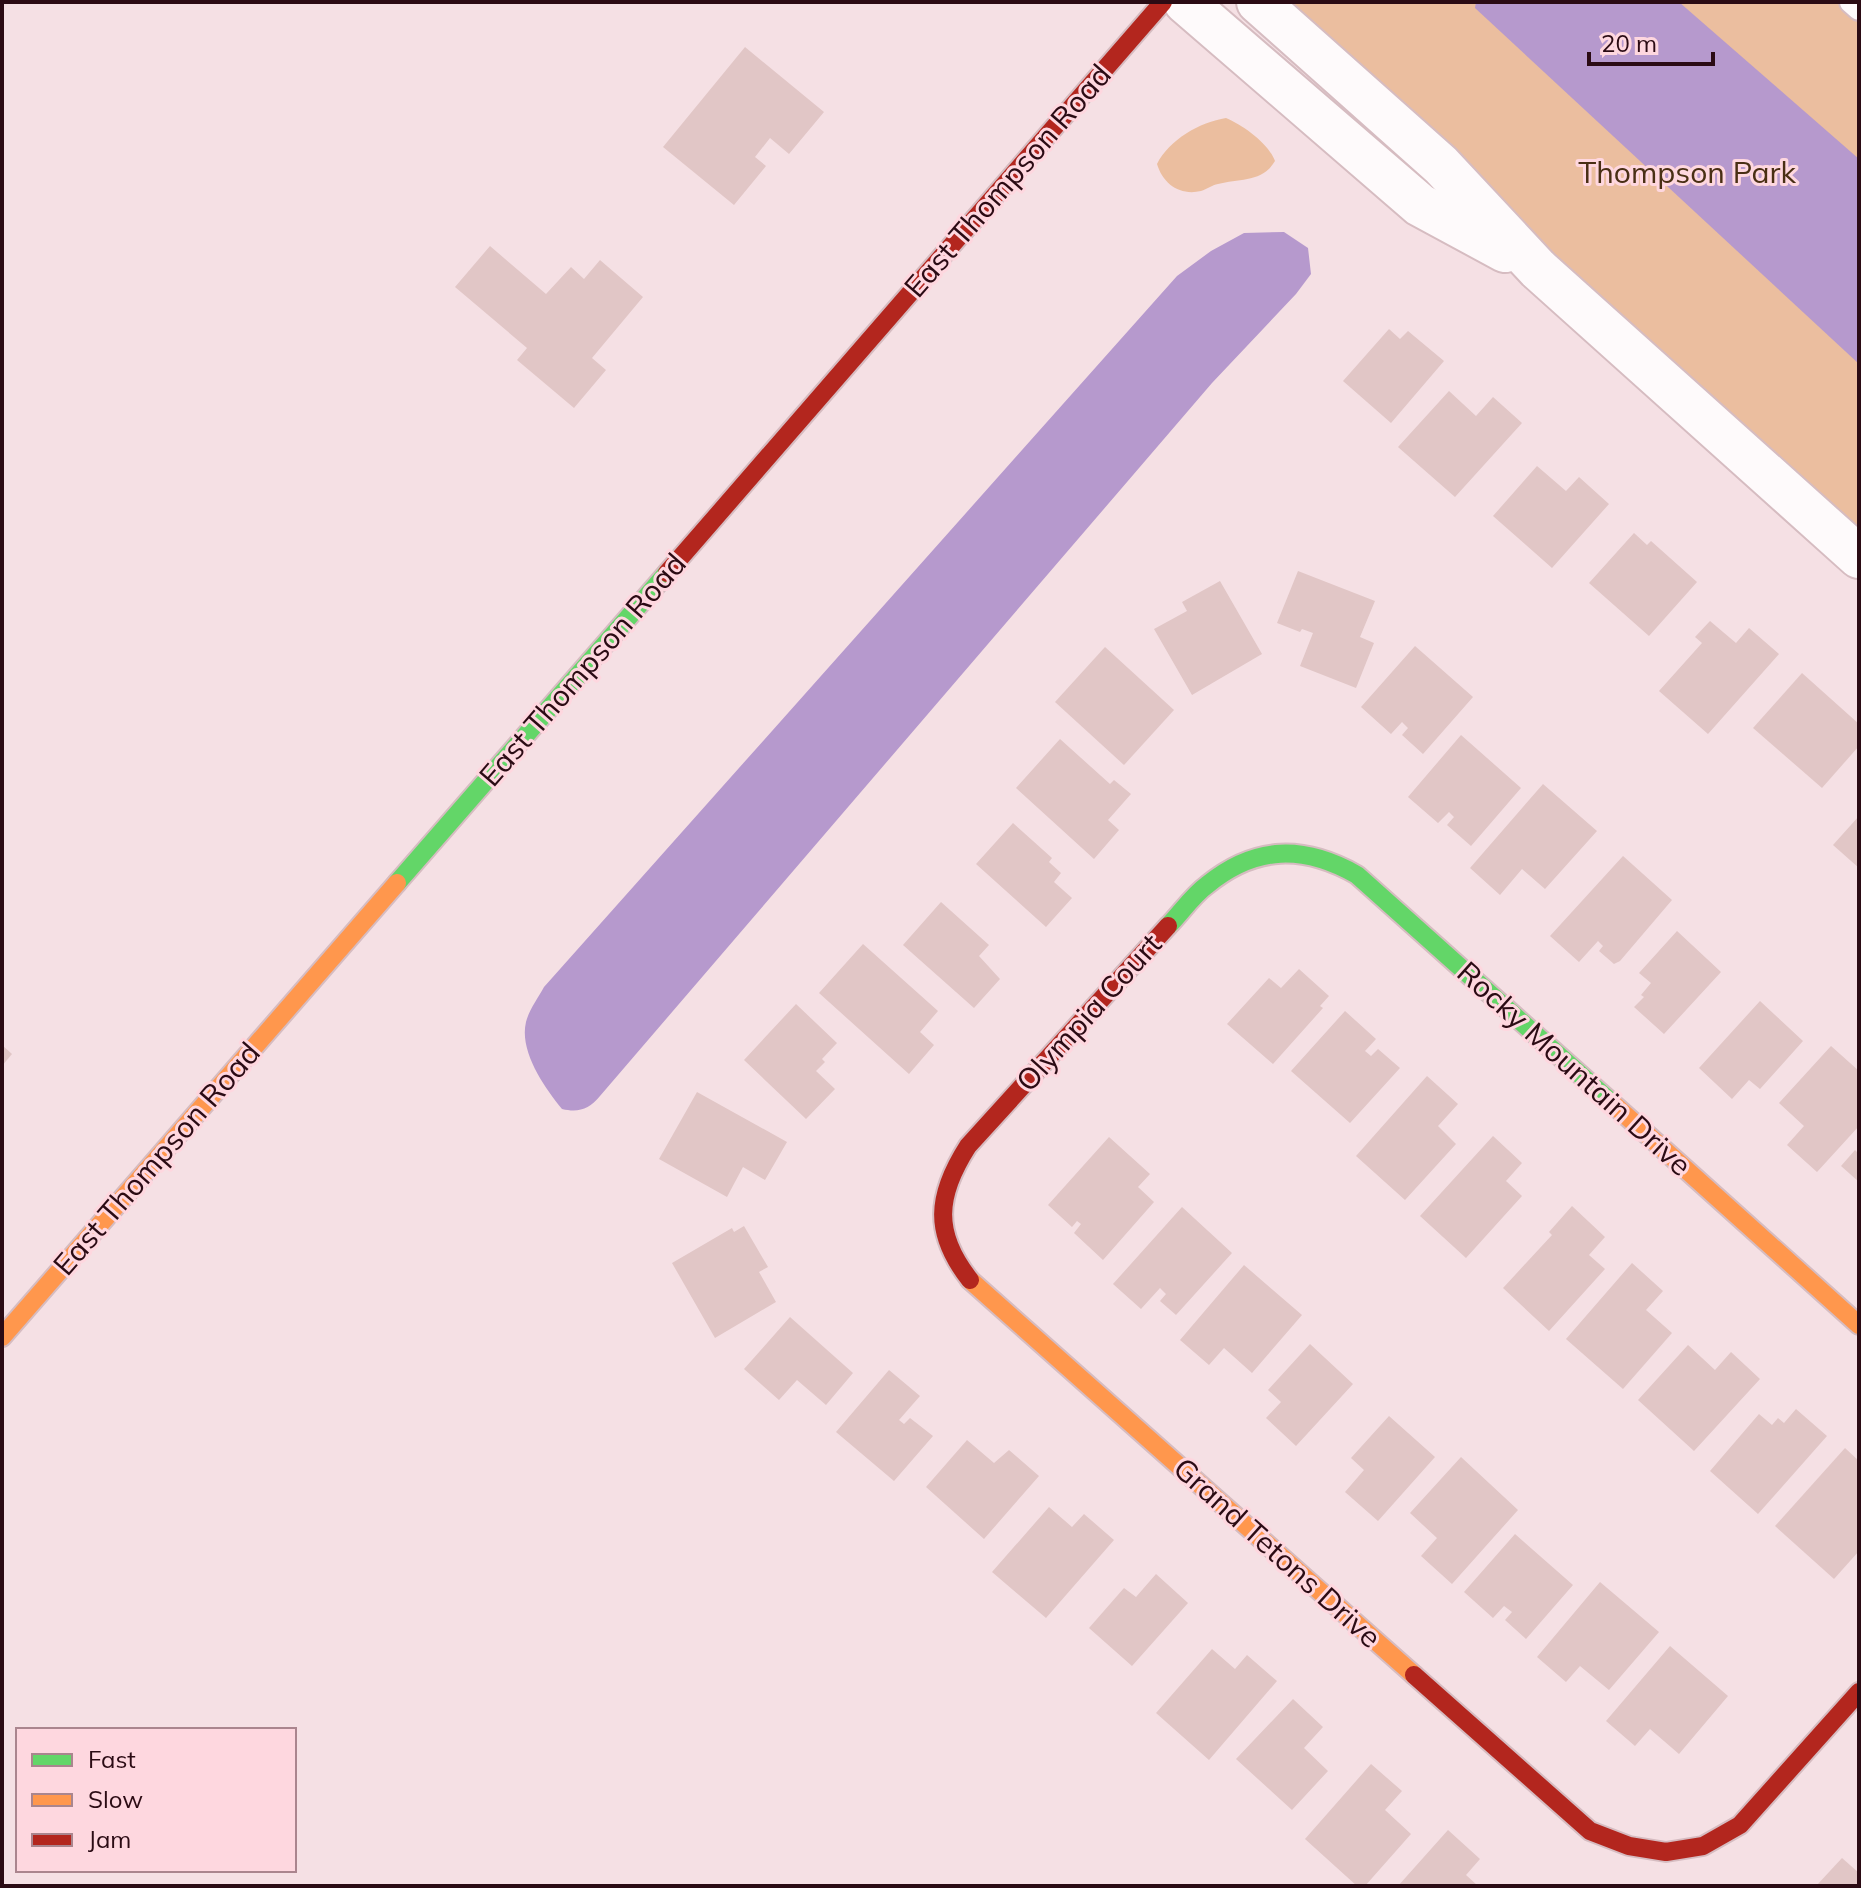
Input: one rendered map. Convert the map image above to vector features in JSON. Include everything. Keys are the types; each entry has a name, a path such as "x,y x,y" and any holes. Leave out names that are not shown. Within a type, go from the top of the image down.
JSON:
{"street":[{"name":"East Thompson Road","path":"2,1337 1163,2"},
{"path":"1185,2 1420,205 1538,269"},
{"path":"1258,2 1441,165 1538,269 1859,557"},
{"name":"Rocky Mountain Drive","path":"1272,853 1292,851 1324,857 1357,875 1859,1325"},
{"name":"Olympia Court","path":"942,1207 947,1181 968,1146 1205,886 1241,862 1272,853"},
{"name":"Grand Tetons Drive","path":"942,1207 948,1245 957,1266 971,1281 1590,1831 1631,1849 1659,1854 1698,1847 1717,1839 1740,1825 1859,1692"}],"lane":[{"path":"1851,2 1859,9"}],"green space":[{"name":"Thompson Park","path":"1259,2 1859,2 1859,557"},
{"path":"1226,118 1247,130 1267,148 1275,161 1270,168 1257,176 1201,191 1186,192 1168,183 1157,164 1169,147 1196,128"}],"shaded area":[{"path":"1476,2 1679,2 1859,159 1859,364 1475,8"},
{"path":"1284,232 1308,248 1311,274 1296,294 1212,383 600,1096 583,1109 562,1109 541,1079 526,1045 527,1018 544,987 1177,276 1211,251 1244,233"}],"building":[{"path":"745,47 824,112 789,154 770,138 755,157 766,166 734,205 663,147"},
{"path":"490,246 546,294 571,267 584,279 600,260 643,297 592,358 606,370 574,408 517,360 527,348 455,287"},
{"path":"1389,329 1400,339 1408,331 1444,361 1391,423 1343,381"},
{"path":"1449,391 1476,416 1493,397 1522,423 1455,497 1398,447"},
{"path":"1537,466 1566,491 1579,477 1609,504 1552,568 1493,516"},
{"path":"1634,533 1647,545 1651,541 1697,582 1649,636 1589,583"},
{"path":"1298,571 1375,601 1360,637 1374,643 1356,688 1300,666 1313,633 1302,629 1300,632 1277,623"},
{"path":"1220,581 1262,654 1192,695 1154,629 1187,611 1182,602"},
{"path":"1710,621 1736,643 1749,628 1779,654 1708,734 1659,691 1702,643 1695,637"},
{"path":"1415,646 1473,697 1423,754 1402,735 1408,728 1402,722 1391,734 1361,707"},
{"path":"1105,647 1174,710 1124,765 1055,702"},
{"path":"1802,673 1859,724 1859,746 1822,788 1753,728"},
{"path":"1461,735 1521,788 1471,846 1447,825 1454,817 1449,812 1438,823 1408,797"},
{"path":"1060,739 1110,784 1114,780 1131,794 1108,820 1119,830 1094,859 1016,788"},
{"path":"1543,784 1597,831 1545,889 1522,869 1500,895 1470,868"},
{"path":"1859,816 1859,868 1833,845"},
{"path":"1013,823 1052,858 1049,862 1061,873 1054,882 1072,898 1046,927 976,864"},
{"path":"1623,856 1672,900 1620,961 1614,964 1599,951 1603,946 1598,941 1579,962 1550,936"},
{"path":"941,902 989,945 979,956 1000,979 974,1008 903,945"},
{"path":"1677,931 1721,972 1664,1034 1634,1007 1651,983 1639,973"},
{"path":"863,944 938,1011 920,1032 934,1045 909,1074 819,993"},
{"path":"1299,969 1329,996 1320,1006 1323,1008 1273,1064 1227,1024 1269,978 1281,988"},
{"path":"1760,1001 1803,1041 1760,1089 1749,1080 1732,1099 1699,1068"},
{"path":"796,1004 837,1043 816,1071 835,1089 806,1119 744,1060"},
{"path":"1345,1011 1376,1039 1365,1051 1371,1056 1378,1049 1400,1068 1350,1123 1291,1071"},
{"path":"2,1045 12,1054 2,1066"},
{"path":"1831,1046 1859,1071 1859,1126 1817,1172 1787,1145 1804,1126 1779,1103"},
{"path":"1427,1076 1458,1104 1438,1126 1456,1144 1405,1200 1356,1156"},
{"path":"697,1092 787,1142 765,1180 743,1167 727,1197 659,1159"},
{"path":"1493,1136 1522,1163 1506,1181 1522,1196 1466,1258 1420,1216"},
{"path":"1109,1137 1150,1174 1138,1187 1154,1202 1103,1260 1074,1233 1081,1224 1077,1221 1072,1227 1048,1205"},
{"path":"1855,1150 1859,1154 1859,1182 1841,1166"},
{"path":"1572,1206 1605,1237 1589,1255 1605,1269 1549,1331 1503,1288 1552,1235 1549,1232"},
{"path":"1182,1207 1232,1253 1176,1315 1160,1301 1166,1294 1160,1288 1141,1309 1113,1284"},
{"path":"744,1226 768,1267 759,1272 776,1302 715,1338 672,1263 732,1228 734,1232"},
{"path":"1632,1263 1663,1291 1646,1310 1672,1333 1623,1389 1566,1339"},
{"path":"1244,1265 1302,1315 1252,1373 1224,1348 1209,1365 1180,1340"},
{"path":"790,1317 853,1373 826,1405 797,1380 779,1400 744,1369"},
{"path":"1310,1344 1353,1384 1296,1446 1266,1418 1281,1402 1268,1390"},
{"path":"1688,1345 1715,1370 1731,1352 1760,1379 1694,1451 1638,1400"},
{"path":"889,1370 920,1396 899,1420 904,1424 910,1418 933,1436 894,1481 836,1432"},
{"path":"1796,1409 1827,1436 1758,1514 1710,1471 1759,1414 1772,1425 1778,1418 1784,1423"},
{"path":"1389,1416 1435,1457 1378,1521 1345,1492 1364,1470 1351,1458"},
{"path":"967,1440 994,1463 1009,1450 1039,1476 984,1539 926,1487"},
{"path":"1845,1448 1859,1461 1859,1551 1834,1579 1775,1526"},
{"path":"1461,1457 1518,1510 1452,1584 1421,1556 1437,1538 1410,1513"},
{"path":"1049,1507 1072,1527 1084,1514 1114,1540 1046,1618 992,1572"},
{"path":"1515,1534 1573,1585 1526,1639 1505,1620 1512,1612 1504,1606 1493,1618 1464,1592"},
{"path":"1156,1574 1188,1603 1132,1666 1089,1628 1124,1588 1136,1597"},
{"path":"1600,1582 1659,1632 1609,1690 1580,1666 1566,1682 1537,1657"},
{"path":"1670,1646 1728,1696 1679,1754 1650,1729 1635,1746 1606,1721"},
{"path":"1212,1649 1235,1669 1247,1655 1277,1681 1209,1760 1156,1713"},
{"path":"1293,1699 1323,1727 1304,1748 1328,1771 1292,1810 1236,1759"},
{"path":"1371,1764 1402,1791 1385,1810 1411,1834 1365,1886 1357,1886 1305,1839"},
{"path":"1448,1830 1480,1859 1466,1875 1478,1886 1398,1886"},
{"path":"1842,1858 1859,1873 1859,1886 1817,1885"}],"traffic: fast":[{"path":"397,883 667,573"},
{"path":"1168,926 1202,889 1244,862 1262,856 1299,854 1337,865 1357,875 1612,1103"}],"traffic: slow":[{"path":"2,1337 397,883"},
{"path":"1612,1103 1859,1325"},
{"path":"970,1280 1414,1675"}],"traffic: jam":[{"path":"667,573 1163,2"},
{"path":"970,1280 950,1246 943,1214 957,1164 968,1146 1168,926"},
{"path":"1414,1675 1590,1831 1629,1846 1666,1852 1703,1846 1740,1825 1859,1692"}]}
